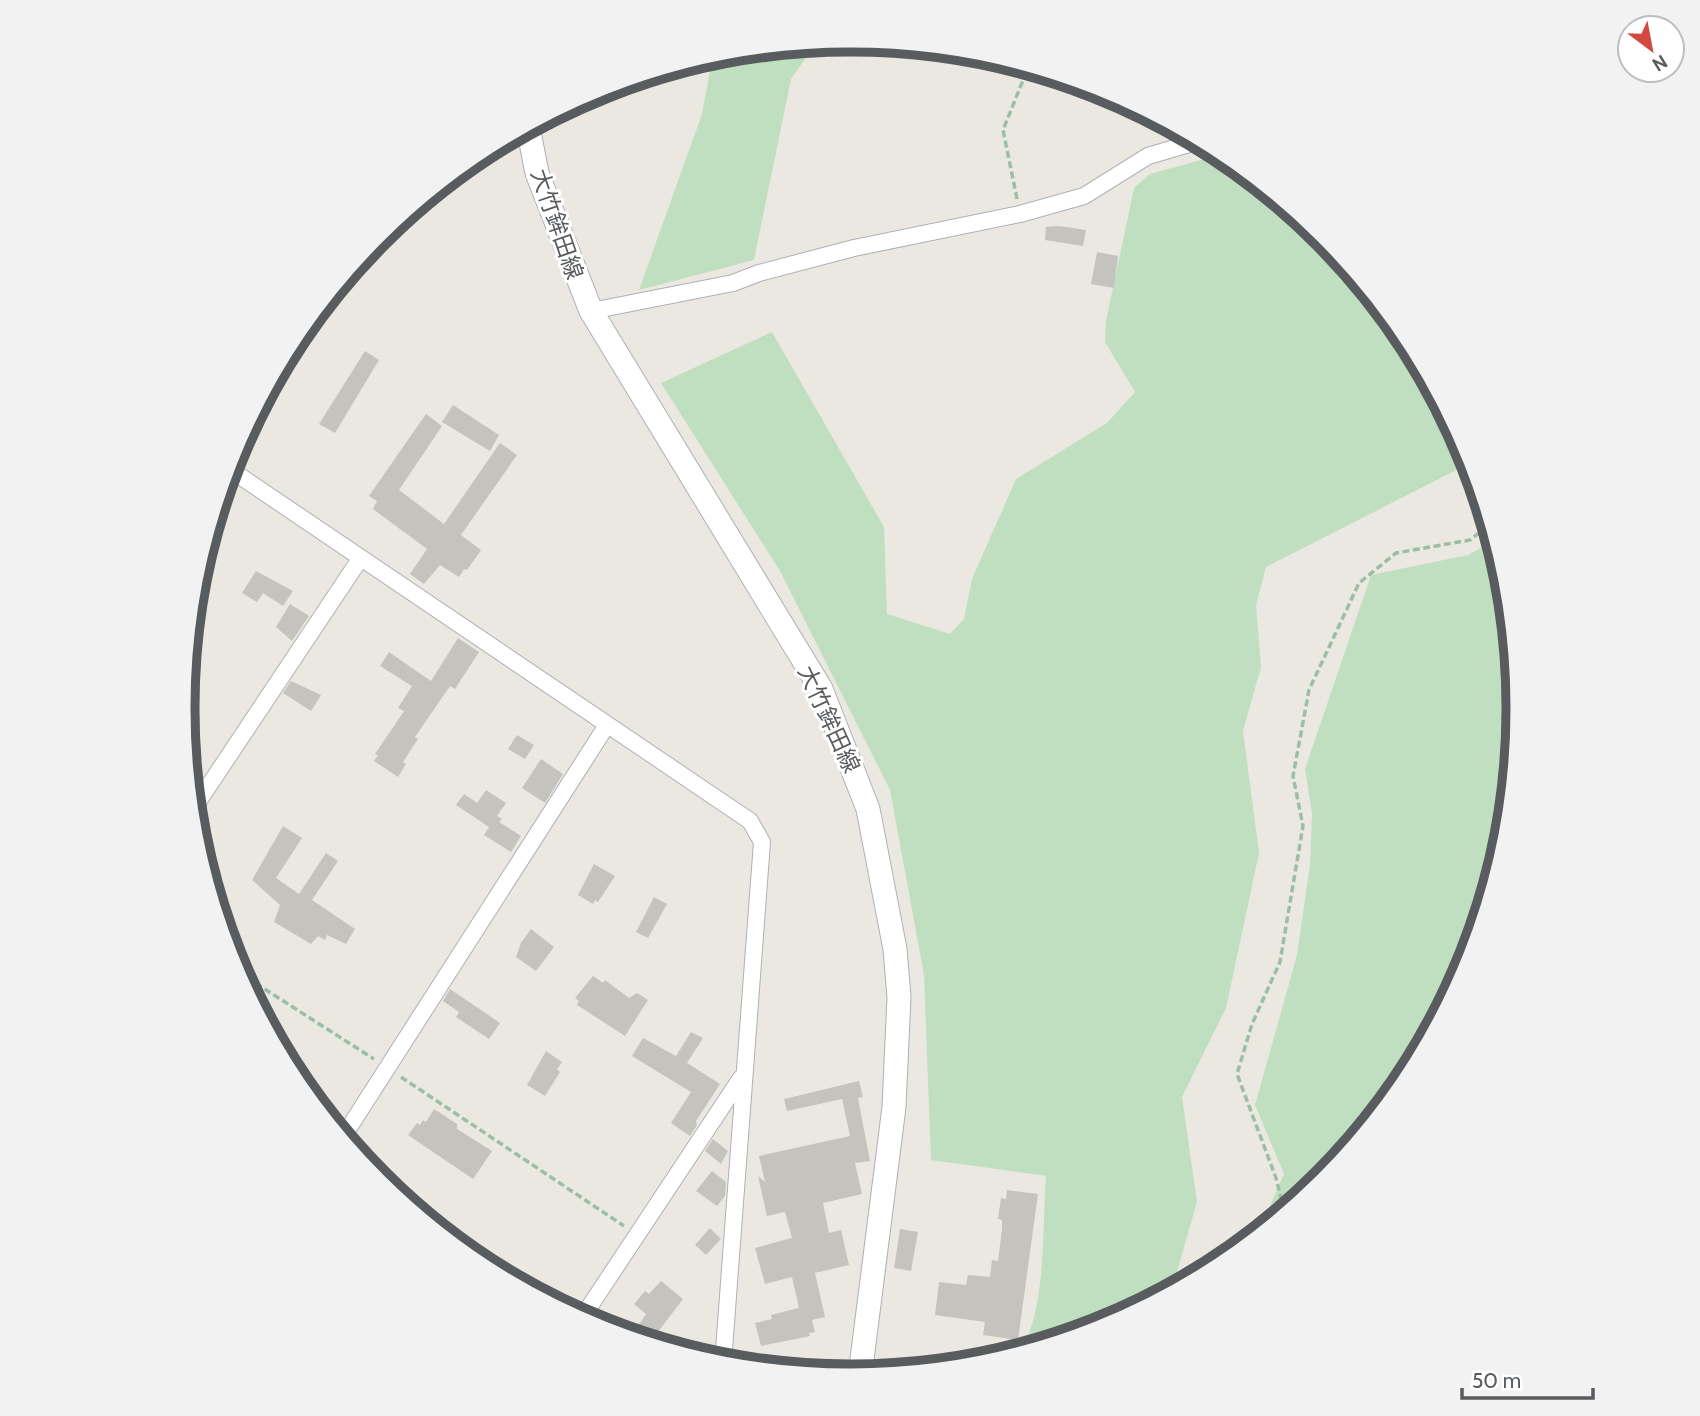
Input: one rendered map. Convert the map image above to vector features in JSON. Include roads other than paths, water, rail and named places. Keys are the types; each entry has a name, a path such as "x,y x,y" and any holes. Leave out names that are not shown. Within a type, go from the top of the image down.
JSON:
{"main road":[{"name":"大竹鉾田線","path":"530,136 537,173 591,312 821,689 867,809 891,924 899,998 894,1107 861,1363"}],"street":[{"path":"591,312 733,283 855,248 1020,215 1084,196 1148,156 1186,145"},
{"path":"237,475 750,821 762,842 742,1076 724,1351"},
{"path":"201,798 360,559"},
{"path":"348,1128 607,724"},
{"path":"588,1309 742,1076"}]}
